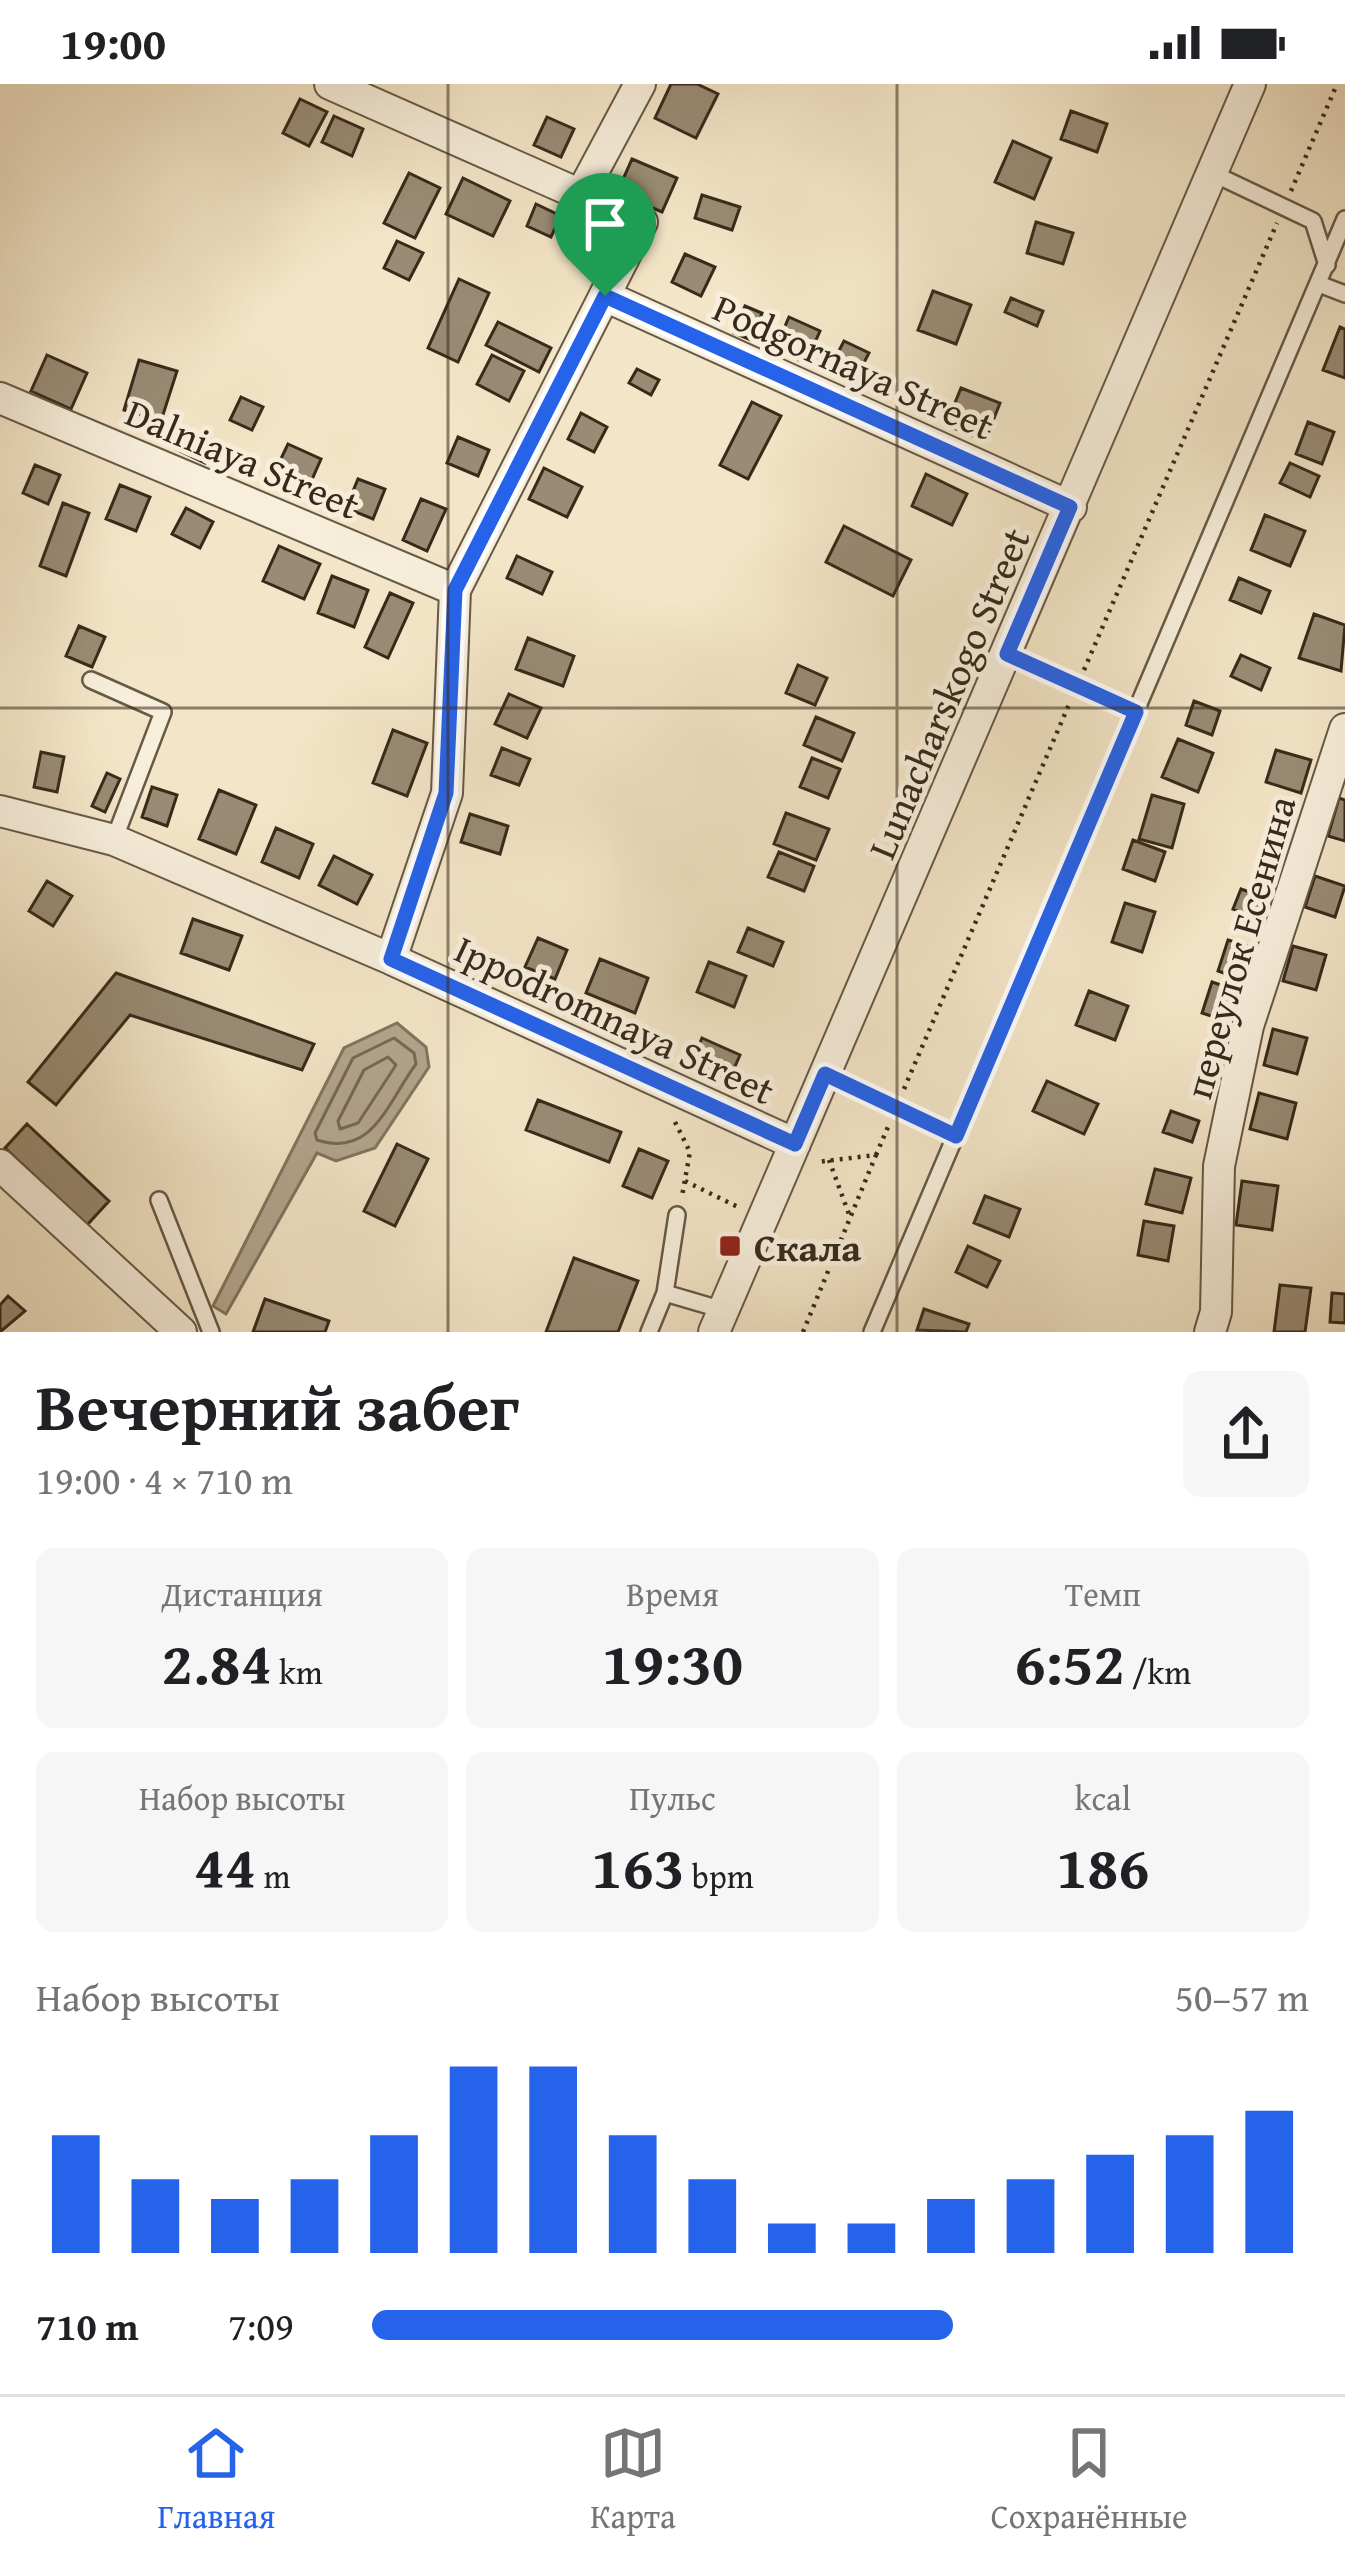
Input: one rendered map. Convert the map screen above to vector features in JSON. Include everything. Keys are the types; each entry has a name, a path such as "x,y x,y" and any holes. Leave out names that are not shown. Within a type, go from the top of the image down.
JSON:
{"street":[{"path":"330,84 642,222 455,590 446,793 391,959"},
{"path":"580,196 640,84"},
{"name":"Lunacharskogo Street","path":"719,1321 762,1220 799,1154 825,1074 1250,84"},
{"name":"Podgornaya Street","path":"605,296 1070,507"},
{"name":"Dalniaya Street","path":"0,398 455,590"},
{"name":"переулок Есенина","path":"1210,1332 1216,1312 1219,1166 1248,1026 1345,729"},
{"name":"Ippodromnaya Street","path":"0,811 113,840 391,959 670,1087 799,1154"},
{"path":"0,1165 181,1332"}],"lane":[{"path":"1212,173 1313,221 1327,265"},
{"path":"872,1332 1345,219"},
{"path":"1318,284 1345,294"},
{"path":"1007,654 1136,712"},
{"path":"91,680 163,712 113,840"},
{"path":"825,1074 956,1136"},
{"path":"159,1200 211,1332"},
{"path":"649,1332 665,1293 676,1215"},
{"path":"665,1293 719,1321"}],"path":[{"path":"803,1332 1337,84"},
{"path":"670,1087 669,1107 690,1152 676,1215"},
{"path":"799,1154 829,1160 876,1155"},
{"path":"829,1160 850,1217"},
{"path":"686,1181 762,1220"}],"water":[{"path":"397,1023 426,1047 429,1067 375,1148 336,1161 317,1153 226,1314 213,1306 344,1048"}],"building":[{"path":"671,84 697,84 718,94 696,138 655,118"},
{"path":"300,99 327,112 309,146 283,133"},
{"path":"1071,111 1107,124 1097,152 1061,139"},
{"path":"334,116 363,129 352,156 322,142"},
{"path":"547,117 574,129 561,157 534,145"},
{"path":"1013,141 1051,158 1034,199 995,182"},
{"path":"632,159 677,178 662,212 617,193"},
{"path":"409,173 440,188 415,238 384,223"},
{"path":"463,178 510,201 493,236 446,214"},
{"path":"702,195 740,207 732,230 695,218"},
{"path":"536,204 561,216 551,237 527,226"},
{"path":"1036,222 1073,233 1063,264 1027,253"},
{"path":"397,241 423,253 409,280 384,268"},
{"path":"685,254 715,267 701,296 672,282"},
{"path":"459,279 489,293 458,362 428,348"},
{"path":"933,291 971,305 956,344 918,330"},
{"path":"1011,298 1043,311 1037,326 1005,312"},
{"path":"745,306 762,313 751,340 734,333"},
{"path":"789,317 820,331 806,363 775,349"},
{"path":"498,322 551,348 539,372 486,345"},
{"path":"1340,327 1345,329 1345,378 1323,370"},
{"path":"844,341 869,353 855,380 830,368"},
{"path":"47,355 87,373 71,409 31,391"},
{"path":"492,355 524,371 509,401 477,384"},
{"path":"139,360 177,371 161,421 124,410"},
{"path":"637,369 659,380 651,395 629,383"},
{"path":"961,388 1000,403 985,441 946,425"},
{"path":"241,397 263,407 252,430 230,420"},
{"path":"752,402 781,416 748,479 720,465"},
{"path":"581,413 607,427 594,452 568,439"},
{"path":"1308,422 1334,432 1322,464 1296,454"},
{"path":"186,428 215,442 205,463 176,449"},
{"path":"458,437 489,450 478,476 447,463"},
{"path":"288,444 321,459 310,484 276,469"},
{"path":"1290,463 1319,476 1310,497 1280,483"},
{"path":"35,465 60,475 48,504 23,493"},
{"path":"544,468 582,487 567,517 529,499"},
{"path":"926,474 967,494 952,525 912,506"},
{"path":"358,479 385,489 373,519 346,508"},
{"path":"120,485 150,497 136,531 106,519"},
{"path":"421,499 446,509 427,551 403,540"},
{"path":"63,503 89,513 66,576 40,566"},
{"path":"186,508 213,522 200,548 172,534"},
{"path":"1265,515 1305,531 1290,566 1251,550"},
{"path":"844,526 911,560 893,596 826,562"},
{"path":"279,546 320,564 304,599 263,581"},
{"path":"517,556 552,572 542,594 507,578"},
{"path":"332,576 368,590 354,627 318,613"},
{"path":"1239,578 1270,591 1261,613 1230,600"},
{"path":"390,593 413,603 388,658 365,647"},
{"path":"1314,614 1345,625 1341,671 1299,658"},
{"path":"79,626 105,637 92,667 66,656"},
{"path":"528,638 574,656 563,686 516,669"},
{"path":"1241,655 1270,668 1261,690 1231,676"},
{"path":"798,665 827,678 815,705 786,693"},
{"path":"509,694 541,708 527,738 495,724"},
{"path":"1194,701 1220,711 1212,735 1186,725"},
{"path":"816,717 854,733 842,761 804,745"},
{"path":"393,730 427,743 407,796 373,783"},
{"path":"1178,739 1213,753 1198,792 1162,777"},
{"path":"502,748 530,759 519,785 491,775"},
{"path":"1276,750 1311,760 1301,793 1266,782"},
{"path":"41,752 64,757 57,792 34,787"},
{"path":"812,758 840,769 828,798 800,787"},
{"path":"107,773 120,779 105,812 92,806"},
{"path":"152,787 177,795 167,826 142,817"},
{"path":"219,790 256,805 236,854 199,839"},
{"path":"1152,795 1184,804 1172,848 1139,839"},
{"path":"1339,798 1345,800 1345,841 1328,836"},
{"path":"786,813 829,829 816,860 774,844"},
{"path":"470,814 508,826 500,854 461,842"},
{"path":"276,828 313,844 299,878 262,862"},
{"path":"1133,840 1165,852 1155,881 1123,869"},
{"path":"779,852 814,866 804,891 768,877"},
{"path":"334,856 372,875 357,904 319,885"},
{"path":"1315,876 1345,886 1335,917 1305,907"},
{"path":"47,881 72,896 53,926 29,911"},
{"path":"1241,889 1266,898 1259,918 1233,909"},
{"path":"1125,903 1155,912 1142,952 1112,942"},
{"path":"193,919 242,936 229,970 181,953"},
{"path":"748,928 783,942 773,966 738,952"},
{"path":"538,938 567,950 555,979 525,967"},
{"path":"1228,940 1254,948 1244,980 1218,971"},
{"path":"1293,946 1326,955 1316,990 1283,981"},
{"path":"600,959 648,978 635,1013 586,993"},
{"path":"709,962 746,976 734,1007 697,992"},
{"path":"116,973 314,1044 302,1070 130,1015 56,1105 28,1082"},
{"path":"1212,982 1239,991 1229,1022 1202,1013"},
{"path":"1089,991 1128,1006 1115,1040 1076,1025"},
{"path":"1273,1029 1307,1038 1297,1074 1264,1065"},
{"path":"702,1038 740,1055 729,1080 691,1063"},
{"path":"1047,1081 1098,1104 1084,1134 1033,1111"},
{"path":"1259,1093 1296,1103 1287,1139 1250,1129"},
{"path":"538,1100 621,1132 609,1162 526,1130"},
{"path":"1171,1111 1199,1121 1192,1142 1163,1132"},
{"path":"27,1124 109,1201 87,1225 5,1148"},
{"path":"397,1144 428,1159 395,1226 364,1211"},
{"path":"639,1149 668,1161 652,1198 623,1186"},
{"path":"1155,1169 1191,1178 1182,1213 1146,1204"},
{"path":"1242,1181 1278,1186 1272,1230 1236,1225"},
{"path":"985,1196 1020,1209 1009,1237 974,1223"},
{"path":"1144,1221 1174,1226 1168,1261 1138,1255"},
{"path":"968,1246 1000,1261 987,1287 956,1272"},
{"path":"574,1258 638,1281 618,1332 546,1332"},
{"path":"1280,1285 1311,1288 1305,1332 1274,1332"},
{"path":"1332,1293 1345,1294 1345,1323 1330,1322"},
{"path":"8,1296 25,1311 0,1332 0,1305"},
{"path":"265,1299 329,1321 325,1332 253,1332"},
{"path":"924,1309 969,1324 966,1332 917,1330"}],"place":[{"name":"Скала","path":"730,1246"}],"route":[{"path":"605,296 1070,507 1007,654 1136,712 956,1136 825,1074 795,1144 391,959 446,793 455,590 605,296"}]}
